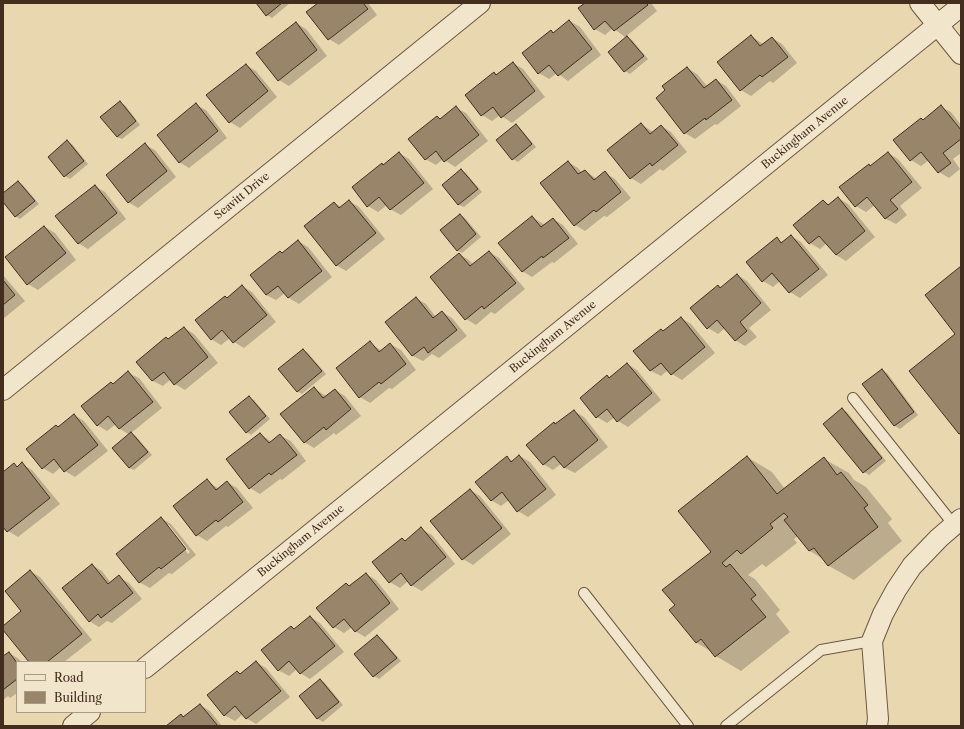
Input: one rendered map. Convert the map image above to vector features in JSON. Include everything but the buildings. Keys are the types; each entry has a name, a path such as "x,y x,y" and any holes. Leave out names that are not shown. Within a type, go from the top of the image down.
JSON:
{"street":[{"name":"Seavitt Drive","path":"3,390 480,3"},
{"path":"920,3 961,54"},
{"name":"Buckingham Avenue","path":"146,667 961,6"},
{"path":"880,724 872,641 883,614 896,590 912,566 939,538 958,522"},
{"path":"73,726 89,713"}],"lane":[{"path":"853,398 958,522"},
{"path":"584,593 688,726"},
{"path":"726,726 821,650 872,641"}]}
